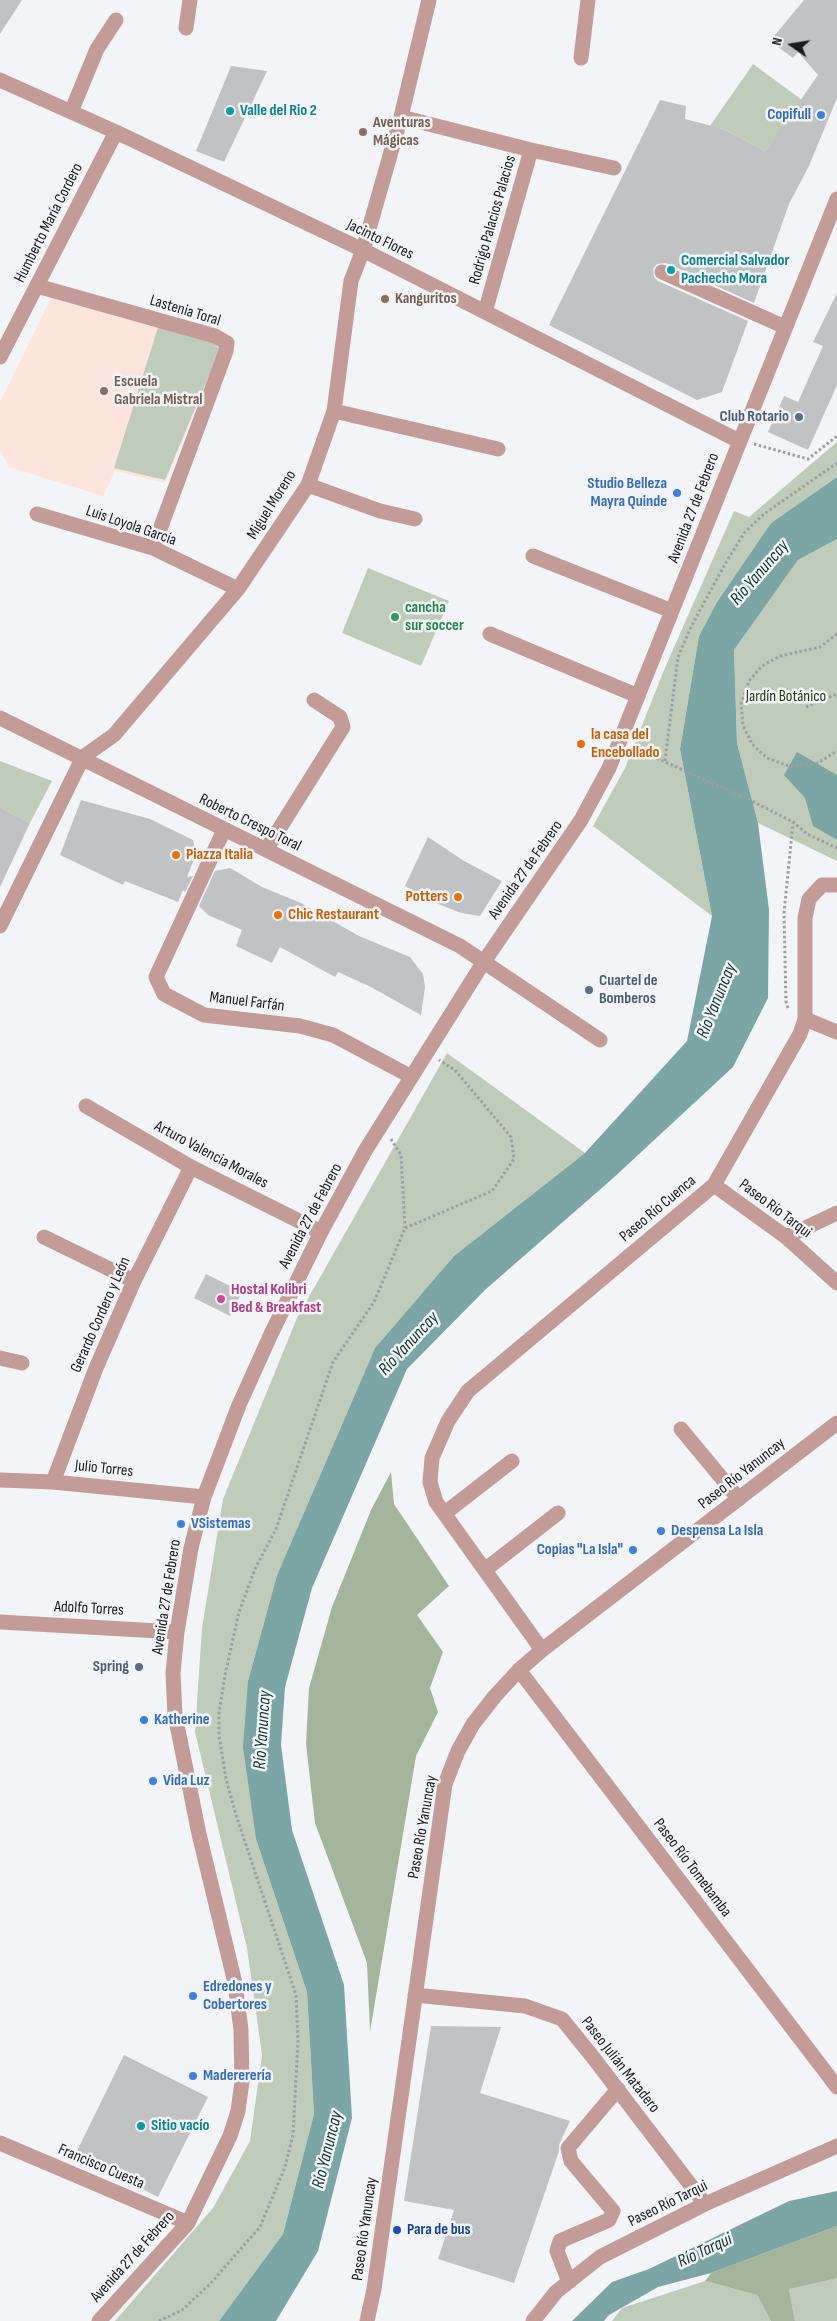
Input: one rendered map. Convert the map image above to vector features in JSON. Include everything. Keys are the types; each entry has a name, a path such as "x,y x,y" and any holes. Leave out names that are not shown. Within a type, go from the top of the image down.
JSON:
{"street":[{"path":"186,28 190,0"},
{"name":"Miguel Moreno","path":"0,926 83,757 114,736 238,589 308,485 334,412 351,281 401,117 429,0"},
{"path":"581,58 588,0"},
{"path":"71,112 97,49 116,20"},
{"name":"Jacinto Flores","path":"0,80 116,132 362,250 739,440"},
{"name":"Rodrigo Palacios Palacios","path":"401,117 531,150 485,312"},
{"name":"Humberto María Cordero","path":"0,357 116,132"},
{"path":"531,150 614,168"},
{"name":"Avenida 27 de Febrero","path":"99,2321 188,2222 230,2136 238,2111 243,2057 235,1983 201,1844 175,1715 173,1673 177,1632 191,1548 204,1497 239,1405 321,1232 410,1076 483,963 581,820 609,768 837,199"},
{"path":"662,272 785,327"},
{"name":"Lastenia Toral","path":"37,286 215,336 228,343 153,548"},
{"path":"334,412 498,449"},
{"path":"308,485 380,511 415,519"},
{"name":"Luis Loyola García","path":"37,514 153,548 238,589"},
{"path":"532,556 672,611"},
{"path":"490,634 638,696"},
{"path":"266,850 342,726 340,717 314,700"},
{"name":"Roberto Crespo Toral","path":"0,718 83,757 224,830 460,946 600,1040"},
{"name":"Manuel Farfán","path":"224,830 156,978 164,994 204,1015 300,1026 333,1035 410,1076"},
{"name":"Paseo Río Cuenca","path":"445,1513 436,1502 430,1482 432,1458 448,1421 468,1391 714,1185 800,1034 805,1019 804,918 809,899 822,885 837,884"},
{"path":"805,1019 837,1032"},
{"name":"Arturo Valencia Morales","path":"86,1106 191,1167 321,1232"},
{"name":"Gerardo Cordero y León","path":"53,1482 96,1368 134,1281 191,1167"},
{"name":"Paseo Río Tarqui","path":"714,1185 786,1237 837,1283"},
{"path":"786,1237 837,1213"},
{"path":"44,1237 134,1281"},
{"path":"0,1358 22,1363"},
{"name":"Paseo Río Yanuncay","path":"367,2321 374,2289 445,1784 458,1751 473,1724 519,1670 542,1650 837,1423"},
{"path":"681,1429 739,1499"},
{"path":"512,1461 445,1513 542,1650"},
{"name":"Julio Torres","path":"0,1480 53,1482 204,1497"},
{"path":"486,1569 558,1513"},
{"name":"Adolfo Torres","path":"0,1622 177,1632"},
{"name":"Paseo Río Tomebamba","path":"519,1670 837,2086"},
{"name":"Paseo Julián Matadero","path":"415,1994 525,2006 562,2019 705,2204"},
{"path":"570,2282 558,2251 560,2241 609,2220 613,2210 571,2161 568,2148 618,2090"},
{"name":"Francisco Cuesta","path":"0,2143 188,2222"},
{"name":"Paseo Río Tarqui","path":"533,2321 556,2292 600,2258 705,2204 837,2146"}],"path":[{"path":"739,440 808,459 837,436"},
{"path":"665,761 678,657 725,564 745,532 764,514 837,463"},
{"path":"837,634 820,647 780,656 762,666 749,681 741,704 743,725 752,744 767,758 789,766 818,763 837,751"},
{"path":"806,707 837,694"},
{"path":"620,741 752,801 793,822 807,834 837,848"},
{"path":"404,1228 492,1191 514,1159 511,1137 455,1070 436,1058"},
{"path":"159,2321 182,2310 210,2284 260,2227 286,2167 291,2143 296,2093 298,2041 296,1995 226,1779 218,1735 219,1713 232,1637 239,1612 255,1569 276,1529 333,1362 374,1302 404,1228 400,1155 388,1135 384,1143"}],"shaded area":[{"name":"Escuela Gabriela Mistral","path":"51,298 159,327 220,352 165,483 115,471 103,496 9,467 0,450 0,402"}],"green space":[{"path":"753,64 802,100 765,151 724,129 710,126"},
{"path":"159,324 209,340 220,349 165,480 114,468"},
{"path":"837,442 837,477 771,523 717,602 699,636 680,749 712,916 593,826 625,768 664,670 734,511 749,517"},
{"name":"Jardín Botánico","path":"837,539 837,861 758,823 737,743 734,650 798,560"},
{"name":"cancha sur soccer","path":"368,568 449,601 421,666 342,633"},
{"path":"0,761 52,781 30,823 0,807"},
{"path":"447,1053 585,1153 454,1256 375,1348 277,1575 248,1681 256,1839 307,1992 314,2114 283,2234 219,2321 115,2321 213,2208 250,2141 262,2055 247,1948 195,1732 202,1628 223,1499 297,1318"},
{"path":"391,1472 394,1504 449,1586 417,1615 443,1652 430,1688 438,1712 416,1756 370,2032 367,1963 315,1823 306,1744 309,1688 332,1607 371,1510"},
{"path":"837,2226 837,2278 789,2289 795,2321 771,2321 757,2295 705,2281 711,2273"},
{"path":"837,2278 837,2321 795,2321 789,2289 825,2279"},
{"path":"705,2281 757,2295 771,2321 612,2321 622,2308"}],"water":[{"name":"Río Yanuncay","path":"837,477 837,539 798,560 734,650 737,743 758,823 769,910 768,998 733,1067 611,1180 486,1289 407,1369 312,1588 285,1687 281,1745 292,1830 344,1985 352,2118 318,2251 276,2321 219,2321 283,2234 314,2114 307,1992 256,1839 243,1747 248,1681 277,1575 375,1348 454,1256 585,1153 687,1041 712,916 680,749 699,636 717,602 771,523"},
{"path":"797,752 837,775 837,840 813,826 805,798 784,775"},
{"name":"Río Tarqui","path":"837,2191 837,2226 711,2273 658,2287 609,2315 604,2321 572,2321 612,2282 649,2269 789,2201"}],"building":[{"path":"0,0 22,0 0,34"},
{"name":"Comercial Salvador Pachecho Mora","path":"804,0 837,0 837,98 809,166 789,204 754,303 666,263 657,264 653,269 654,277 658,281 748,321 722,392 697,400 549,325 660,100 686,106 685,119 724,129 765,151 818,75 798,52 793,58 770,41"},
{"name":"Valle del Rio 2","path":"231,66 267,71 224,162 196,151"},
{"name":"Club Rotario","path":"837,293 837,385 808,450 768,432 784,396 798,402 823,346 813,342"},
{"path":"81,800 150,819 193,840 196,854 187,877 193,876 185,892 183,890 178,902 125,881 123,885 60,855"},
{"path":"0,807 30,823 0,887"},
{"path":"428,837 464,861 502,881 480,916 461,913 436,903 405,886"},
{"path":"230,868 262,887 301,903 359,936 410,957 423,974 425,987 421,1015 371,987 338,972 335,977 280,947 272,963 236,946 242,930 208,915 199,906 215,871"},
{"path":"206,1274 242,1292 230,1316 194,1298"},
{"path":"431,2026 501,2027 480,2093 570,2121 559,2145 559,2151 514,2283 438,2259 454,2210 404,2201"},
{"name":"Sitio vacío","path":"124,2055 208,2097 158,2197 75,2155"}],"place":[{"name":"Valle del Rio 2","path":"230,111"},
{"name":"Copifull","path":"821,115"},
{"name":"Aventuras Mágicas","path":"363,132"},
{"name":"Comercial Salvador Pachecho Mora","path":"671,270"},
{"name":"Kanguritos","path":"385,299"},
{"name":"Escuela Gabriela Mistral","path":"104,391"},
{"name":"Club Rotario","path":"799,417"},
{"name":"Studio Belleza Mayra Quinde","path":"677,493"},
{"name":"cancha sur soccer","path":"395,617"},
{"name":"la casa del Encebollado","path":"581,744"},
{"name":"Piazza Italia","path":"176,855"},
{"name":"Potters","path":"458,897"},
{"name":"Chic Restaurant","path":"278,915"},
{"name":"Cuartel de Bomberos","path":"589,990"},
{"name":"Hostal Kolibri Bed & Breakfast","path":"221,1299"},
{"name":"VSistemas","path":"181,1524"},
{"name":"Despensa La Isla","path":"661,1531"},
{"name":"Copias \"La Isla\"","path":"633,1550"},
{"name":"Spring","path":"139,1667"},
{"name":"Katherine","path":"144,1720"},
{"name":"Vida Luz","path":"153,1781"},
{"name":"Edredones y Cobertores","path":"193,1996"},
{"name":"Madererería","path":"193,2076"},
{"name":"Sitio vacío","path":"141,2126"},
{"name":"Para de bus","path":"397,2230"}]}
